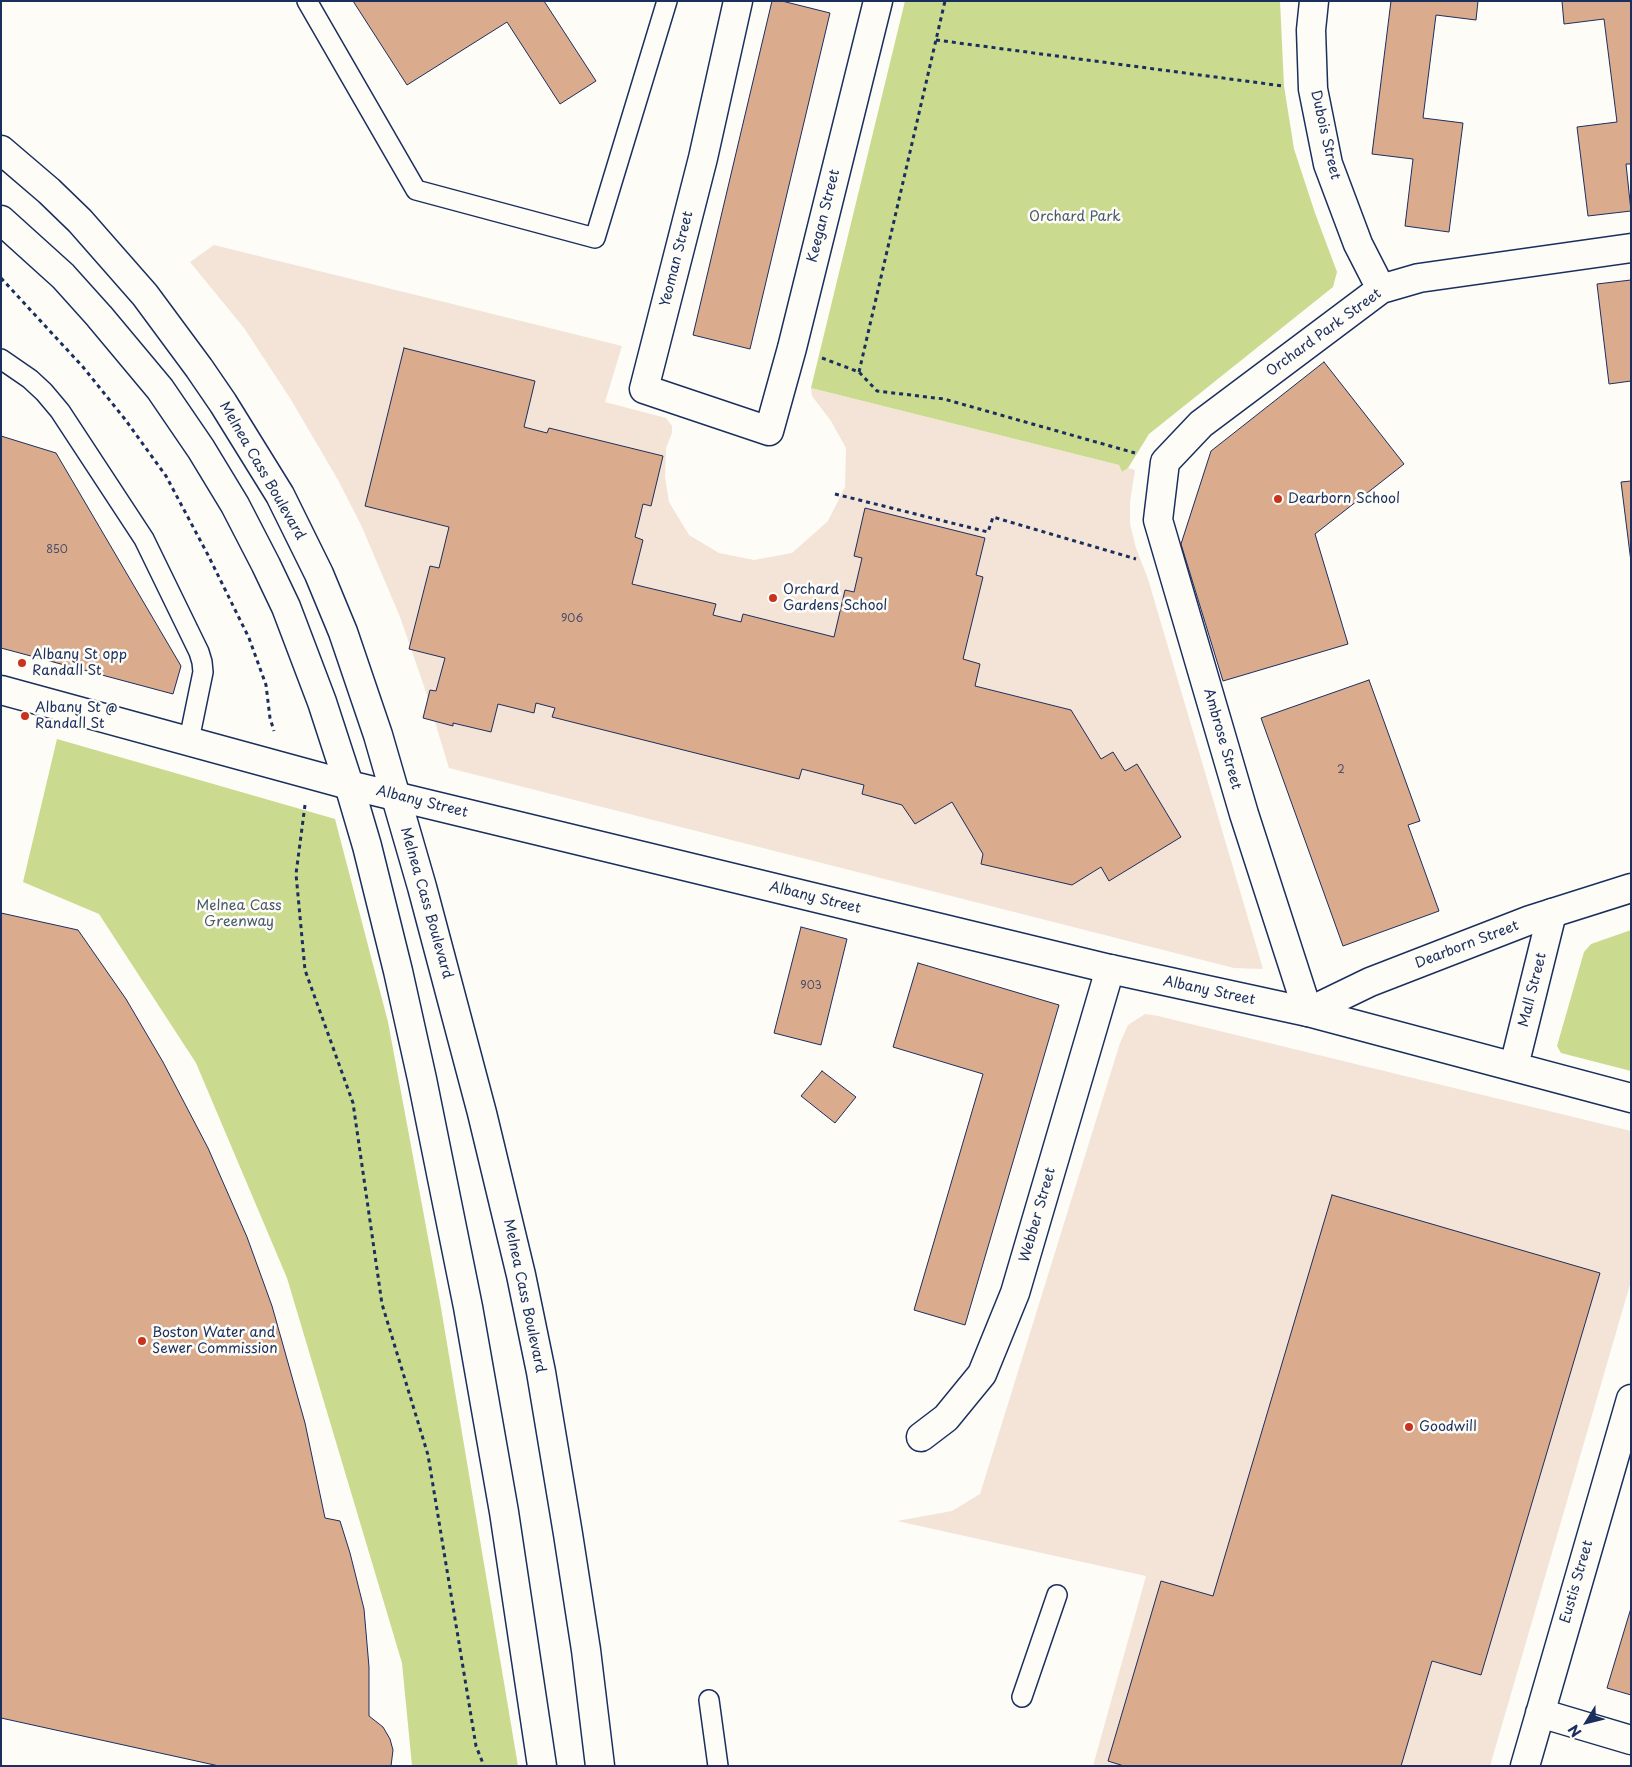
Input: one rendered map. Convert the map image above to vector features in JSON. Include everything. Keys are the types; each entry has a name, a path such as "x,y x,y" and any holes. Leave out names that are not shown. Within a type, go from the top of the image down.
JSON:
{"main road":[{"name":"Yeoman Street","path":"738,1 703,158 644,389 769,431"},
{"name":"Keegan Street","path":"769,431 794,339 878,1"},
{"name":"Dubois Street","path":"1314,1 1311,30 1313,89 1328,164 1358,244 1381,289"},
{"name":"Melnea Cass Boulevard","path":"1,150 66,207 145,295 204,375 266,471 312,558 343,632 378,735 427,906 480,1104 521,1275 568,1534 586,1650 600,1766"},
{"path":"1,220 56,270 99,316 160,389 201,449 236,506 286,607 322,702 367,846 398,971 424,1088 468,1307 504,1512 542,1766"},
{"name":"Orchard Park Street","path":"1154,459 1381,289 1419,278 1631,248"},
{"name":"Ambrose Street","path":"1154,459 1158,520 1244,814 1308,1012"},
{"name":"Albany Street","path":"1,690 349,785 1110,969 1308,1012 1631,1098"},
{"name":"Dearborn Street","path":"1308,1012 1370,982 1530,920 1631,888"},
{"name":"Mall Street","path":"1514,1066 1552,914"},
{"name":"Webber Street","path":"921,1437 946,1418 982,1374 1011,1302 1110,969"},
{"name":"Eustis Street","path":"1525,1766 1627,1427 1631,1399"},
{"path":"1540,1713 1631,1740"}],"lane":[{"path":"307,1 416,190 595,238 667,1"},
{"path":"1,358 30,379 60,410 144,539 199,652 202,662 203,672 189,740"},
{"path":"1022,1697 1057,1595"},
{"path":"709,1700 718,1766"}],"path":[{"path":"859,372 945,1"},
{"path":"936,40 1292,87"},
{"path":"1,278 83,367 124,418 166,476 249,638 266,685 270,718"},
{"path":"815,355 859,372 877,391 944,399 1154,459"},
{"path":"835,494 988,532 993,517 1172,569"},
{"path":"306,801 296,874 305,970 353,1104 382,1304 428,1455 476,1746 484,1766"}],"shaded area":[{"name":"Orchard Gardens School","path":"214,245 622,346 605,402 666,418 672,426 672,433 666,448 665,477 669,502 689,535 719,553 754,560 792,553 828,521 845,487 846,448 831,421 812,396 811,388 1119,465 1122,472 1128,468 1135,470 1130,502 1130,524 1136,548 1148,579 1263,969 1234,968 449,768 425,689 400,617 362,527 338,480 290,398 244,328 190,262"},
{"path":"1145,1014 1631,1131 1631,1281 1490,1766 1093,1766 1146,1576 897,1521 952,1511 980,1494 1120,1043 1128,1025"}],"green space":[{"name":"Orchard Park","path":"905,1 1280,1 1284,86 1294,149 1337,272 1333,287 1149,434 1128,468 1122,472 1119,465 811,388"},
{"name":"Melnea Cass Greenway","path":"57,739 335,819 388,1022 440,1302 518,1766 412,1766 402,1663 287,1278 196,1063 99,914 23,882"},
{"path":"1631,930 1631,1071 1561,1053 1557,1046 1584,952 1591,944"}],"building":[{"path":"353,1 544,1 596,81 560,104 507,22 407,85"},
{"path":"772,1 782,1 830,13 750,349 693,335"},
{"path":"1391,1 1478,1 1476,20 1436,15 1423,118 1463,123 1449,232 1405,226 1413,159 1372,154"},
{"path":"1562,1 1631,1 1631,164 1626,164 1631,211 1588,216 1577,127 1617,122 1604,19 1564,24"},
{"path":"1631,280 1631,381 1609,384 1597,284"},
{"path":"404,348 535,381 524,427 547,433 549,428 663,456 651,506 643,504 635,537 643,540 632,584 716,604 713,615 741,622 743,614 834,637 845,590 854,592 862,558 854,556 865,508 985,538 976,575 983,577 963,659 980,664 975,686 1071,710 1101,759 1113,752 1125,771 1137,764 1181,837 1109,881 1101,867 1072,885 981,864 983,854 952,802 915,824 902,805 862,794 864,785 802,769 799,779 552,717 555,708 536,703 534,713 498,704 491,732 453,723 453,726 423,718 430,690 436,691 445,658 409,649 430,566 439,568 449,527 365,506"},
{"name":"Dearborn School","path":"1324,362 1404,464 1315,534 1348,644 1223,681 1181,544 1211,451"},
{"path":"1,436 56,453 181,666 173,694 1,648"},
{"path":"1631,481 1631,562 1621,482"},
{"path":"1369,680 1420,821 1408,825 1439,911 1343,946 1261,718"},
{"name":"Boston Water and Sewer Commission","path":"1,913 78,930 126,999 163,1062 208,1148 247,1237 272,1306 305,1423 325,1518 340,1521 350,1553 364,1609 369,1667 369,1716 383,1727 390,1739 393,1750 391,1766 219,1766 1,1718"},
{"path":"801,927 847,939 821,1045 774,1033"},
{"path":"918,963 1059,1005 965,1325 914,1310 983,1074 893,1047"},
{"path":"822,1071 856,1097 835,1123 801,1096"},
{"name":"Goodwill","path":"1332,1195 1600,1273 1481,1675 1432,1661 1401,1766 1124,1766 1108,1761 1161,1581 1213,1596"},
{"path":"1631,1608 1631,1695 1607,1688"}],"place":[{"name":"Dearborn School","path":"1278,499"},
{"name":"Orchard Gardens School","path":"773,598"},
{"name":"Albany St opp Randall St","path":"22,663"},
{"name":"Albany St @ Randall St","path":"25,716"},
{"name":"Boston Water and Sewer Commission","path":"142,1341"},
{"name":"Goodwill","path":"1409,1427"}]}
